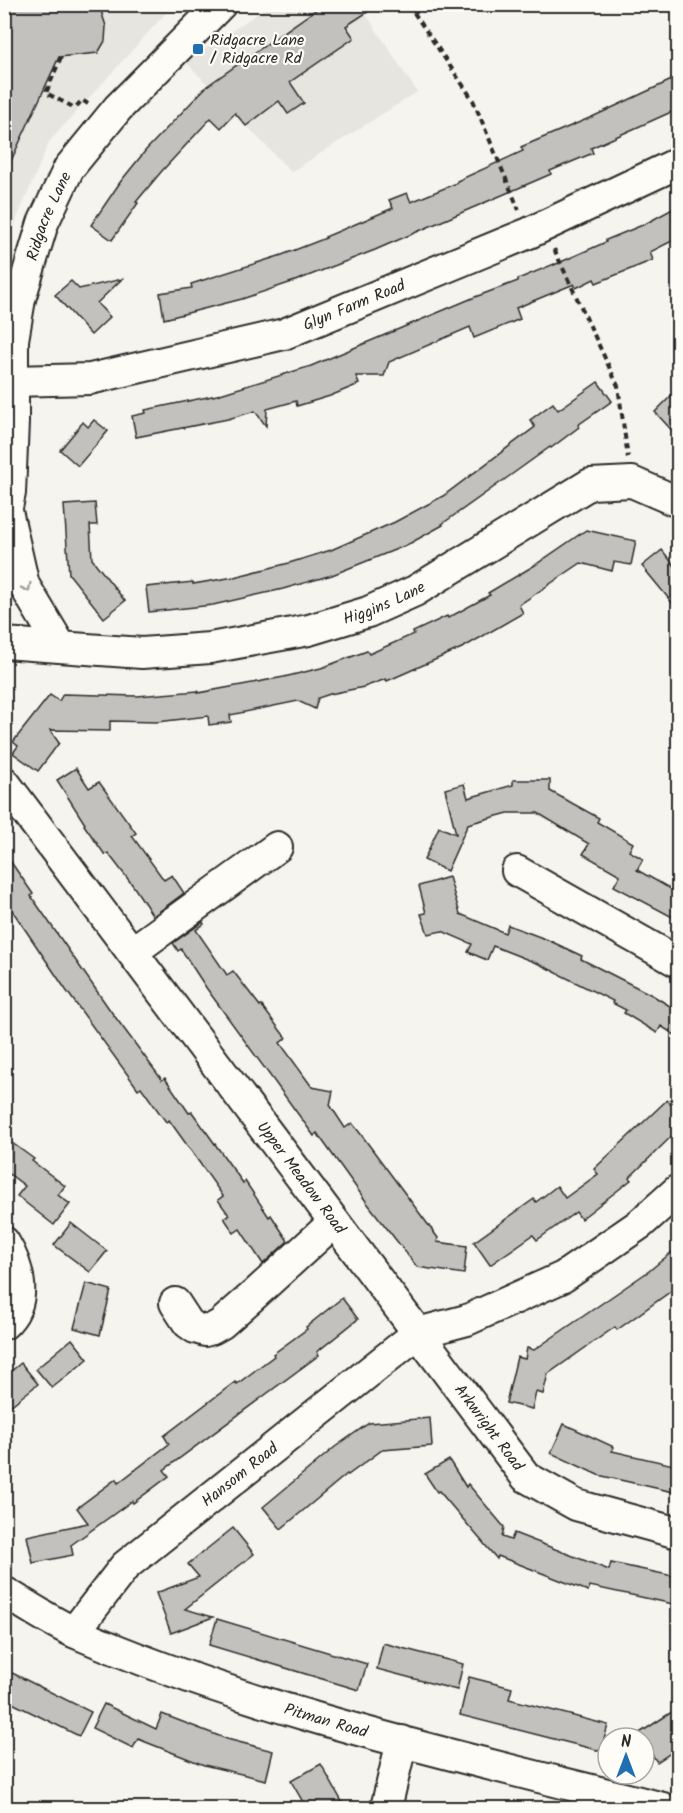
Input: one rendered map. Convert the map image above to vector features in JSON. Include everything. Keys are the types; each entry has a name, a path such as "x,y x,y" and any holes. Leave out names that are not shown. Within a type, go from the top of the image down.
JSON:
{"street":[{"name":"Ridgacre Lane","path":"6,517 10,493 9,422 13,381 13,340 20,299 43,223 69,168 118,108 221,4"},
{"name":"Glyn Farm Road","path":"13,381 90,379 284,334 536,229 678,163"},
{"name":"Higgins Lane","path":"4,643 142,653 210,648 309,630 368,612 415,591 590,484 632,482 678,502"},
{"path":"6,517 24,585 61,646"},
{"name":"Upper Meadow Road","path":"4,782 418,1333"},
{"path":"132,952 277,846"},
{"path":"517,871 678,962"},
{"path":"418,1333 467,1320 563,1276 640,1224 678,1190"},
{"path":"175,1303 188,1323 195,1328 205,1331 212,1329 221,1324 334,1222"},
{"path":"4,1242 15,1258 21,1290 11,1318 4,1324"},
{"name":"Arkwright Road","path":"418,1333 526,1477 576,1506 678,1533"},
{"name":"Hansom Road","path":"74,1632 125,1566 418,1333"},
{"name":"Pitman Road","path":"4,1592 74,1632 220,1689 402,1741 663,1809"},
{"path":"386,1809 402,1741"}],"path":[{"path":"408,4 473,100 536,229 618,386 632,482"},
{"path":"61,57 46,93 75,108 82,100 88,104"}],"shaded area":[{"path":"5,5 177,5 164,15 49,142 5,247"},
{"path":"270,5 360,5 417,92 291,172 186,62"}],"building":[{"path":"4,4 95,4 101,11 106,26 105,41 98,53 59,57 4,176"},
{"path":"324,4 380,4 346,26 354,38 290,82 304,103 288,114 279,101 246,126 235,113 221,128 211,118 136,202 138,203 112,240 91,225 121,181 146,150 207,86"},
{"path":"678,77 678,109 591,148 593,153 550,171 551,174 375,250 295,281 242,299 164,319 160,293 192,288 191,284 282,255 326,238 393,208 389,200 407,193 411,202 457,183 523,151 521,147"},
{"path":"678,206 678,238 650,252 653,260 596,283 594,279 576,288 574,284 516,308 520,319 474,338 470,327 389,362 384,376 356,376 359,384 330,396 297,406 296,401 267,409 266,426 255,411 228,419 136,437 132,416 146,413 145,410 217,395 311,366 518,281 518,279 645,224"},
{"path":"122,279 97,303 110,317 91,335 55,295 71,281 79,289"},
{"path":"598,382 612,401 551,448 443,525 407,545 332,575 283,589 213,605 149,612 146,587 193,582 193,584 234,577 289,563 331,550 395,522 443,496 535,427 530,420 553,403 558,410"},
{"path":"678,389 678,437 655,412"},
{"path":"94,420 108,431 78,466 60,450 83,422 88,427"},
{"path":"95,503 97,525 90,525 92,559 125,601 104,618 69,574 64,505"},
{"path":"586,530 636,541 631,565 614,562 612,571 581,563 519,605 523,613 464,647 387,681 386,679 318,698 315,709 298,701 230,715 231,722 209,725 208,716 157,722 110,721 110,731 50,730 59,743 38,771 13,753 18,746 13,742 50,695 59,701 63,694 137,696 198,691 198,693 284,677 321,668 367,651 369,654 447,616 448,618 490,595 488,593 535,565"},
{"path":"662,550 678,570 678,610 642,566"},
{"path":"76,768 89,788 99,782 136,833 132,836 164,880 172,875 184,893 153,916 108,853 105,855 57,780"},
{"path":"513,780 550,780 550,791 599,818 597,822 633,843 629,851 643,859 637,870 678,893 678,920 614,886 620,875 583,854 589,844 538,813 508,813 468,824 447,871 424,860 439,827 456,834 445,789 464,784 468,798 513,785"},
{"path":"4,852 33,894 31,896 110,1010 162,1080 165,1078 189,1113 192,1112 243,1183 245,1181 269,1217 271,1215 288,1241 263,1264 240,1229 234,1233 224,1218 229,1215 218,1200 223,1196 169,1120 166,1122 141,1087 138,1089 66,990 4,897"},
{"path":"449,877 460,914 505,933 508,925 548,940 652,995 678,1011 678,1037 661,1026 657,1033 624,1013 626,1010 612,1003 613,1001 539,964 493,946 487,960 468,952 472,944 442,931 428,934 421,914 426,913 419,886"},
{"path":"203,922 204,924 196,930 227,975 233,971 261,1005 286,1038 280,1043 312,1087 333,1091 330,1105 345,1128 352,1123 438,1238 437,1242 467,1246 464,1274 417,1267 317,1133 314,1136 207,989 181,949 178,951 173,943"},
{"path":"667,1100 678,1111 678,1130 629,1178 631,1180 581,1219 576,1212 537,1240 533,1235 490,1265 474,1242 534,1199 536,1202 557,1186 565,1198 598,1174 594,1169"},
{"path":"4,1137 65,1186 58,1195 70,1204 54,1225 17,1196 25,1186 4,1170"},
{"path":"71,1223 107,1251 90,1272 54,1245"},
{"path":"678,1247 678,1286 617,1330 615,1327 548,1374 543,1394 536,1392 532,1409 506,1403 517,1357 525,1359 527,1348 534,1350 649,1271"},
{"path":"86,1283 111,1290 100,1335 74,1328"},
{"path":"342,1298 358,1319 317,1352 319,1355 164,1470 169,1476 71,1545 73,1555 33,1563 27,1536 88,1523 77,1508 116,1479 118,1483 169,1444 164,1436 235,1382 237,1384 274,1356 273,1354 307,1329 306,1327"},
{"path":"72,1339 88,1359 52,1388 36,1369"},
{"path":"21,1363 38,1384 4,1411 4,1377"},
{"path":"430,1418 432,1446 382,1450 347,1474 281,1529 263,1507 335,1447 369,1423"},
{"path":"564,1424 614,1447 612,1451 678,1466 678,1493 598,1475 551,1453"},
{"path":"449,1460 466,1487 468,1484 504,1527 502,1537 511,1540 514,1533 609,1570 611,1563 678,1577 678,1605 590,1586 588,1591 498,1556 497,1559 439,1491 437,1492 425,1474"},
{"path":"233,1528 254,1554 185,1609 213,1617 171,1633 156,1593 199,1577 188,1564"},
{"path":"217,1619 367,1664 359,1690 209,1645"},
{"path":"383,1643 463,1664 457,1690 377,1669"},
{"path":"4,1669 91,1712 79,1736 4,1699"},
{"path":"469,1677 512,1688 509,1699 608,1725 596,1726 596,1750 460,1715"},
{"path":"104,1704 156,1729 162,1714 227,1739 273,1751 266,1780 204,1765 138,1739 133,1748 92,1728"},
{"path":"678,1708 678,1748 657,1762 656,1726 650,1726"},
{"path":"321,1764 346,1809 307,1809 291,1781"}],"place":[{"name":"Ridgacre Lane / Ridgacre Rd","path":"198,49"}]}
